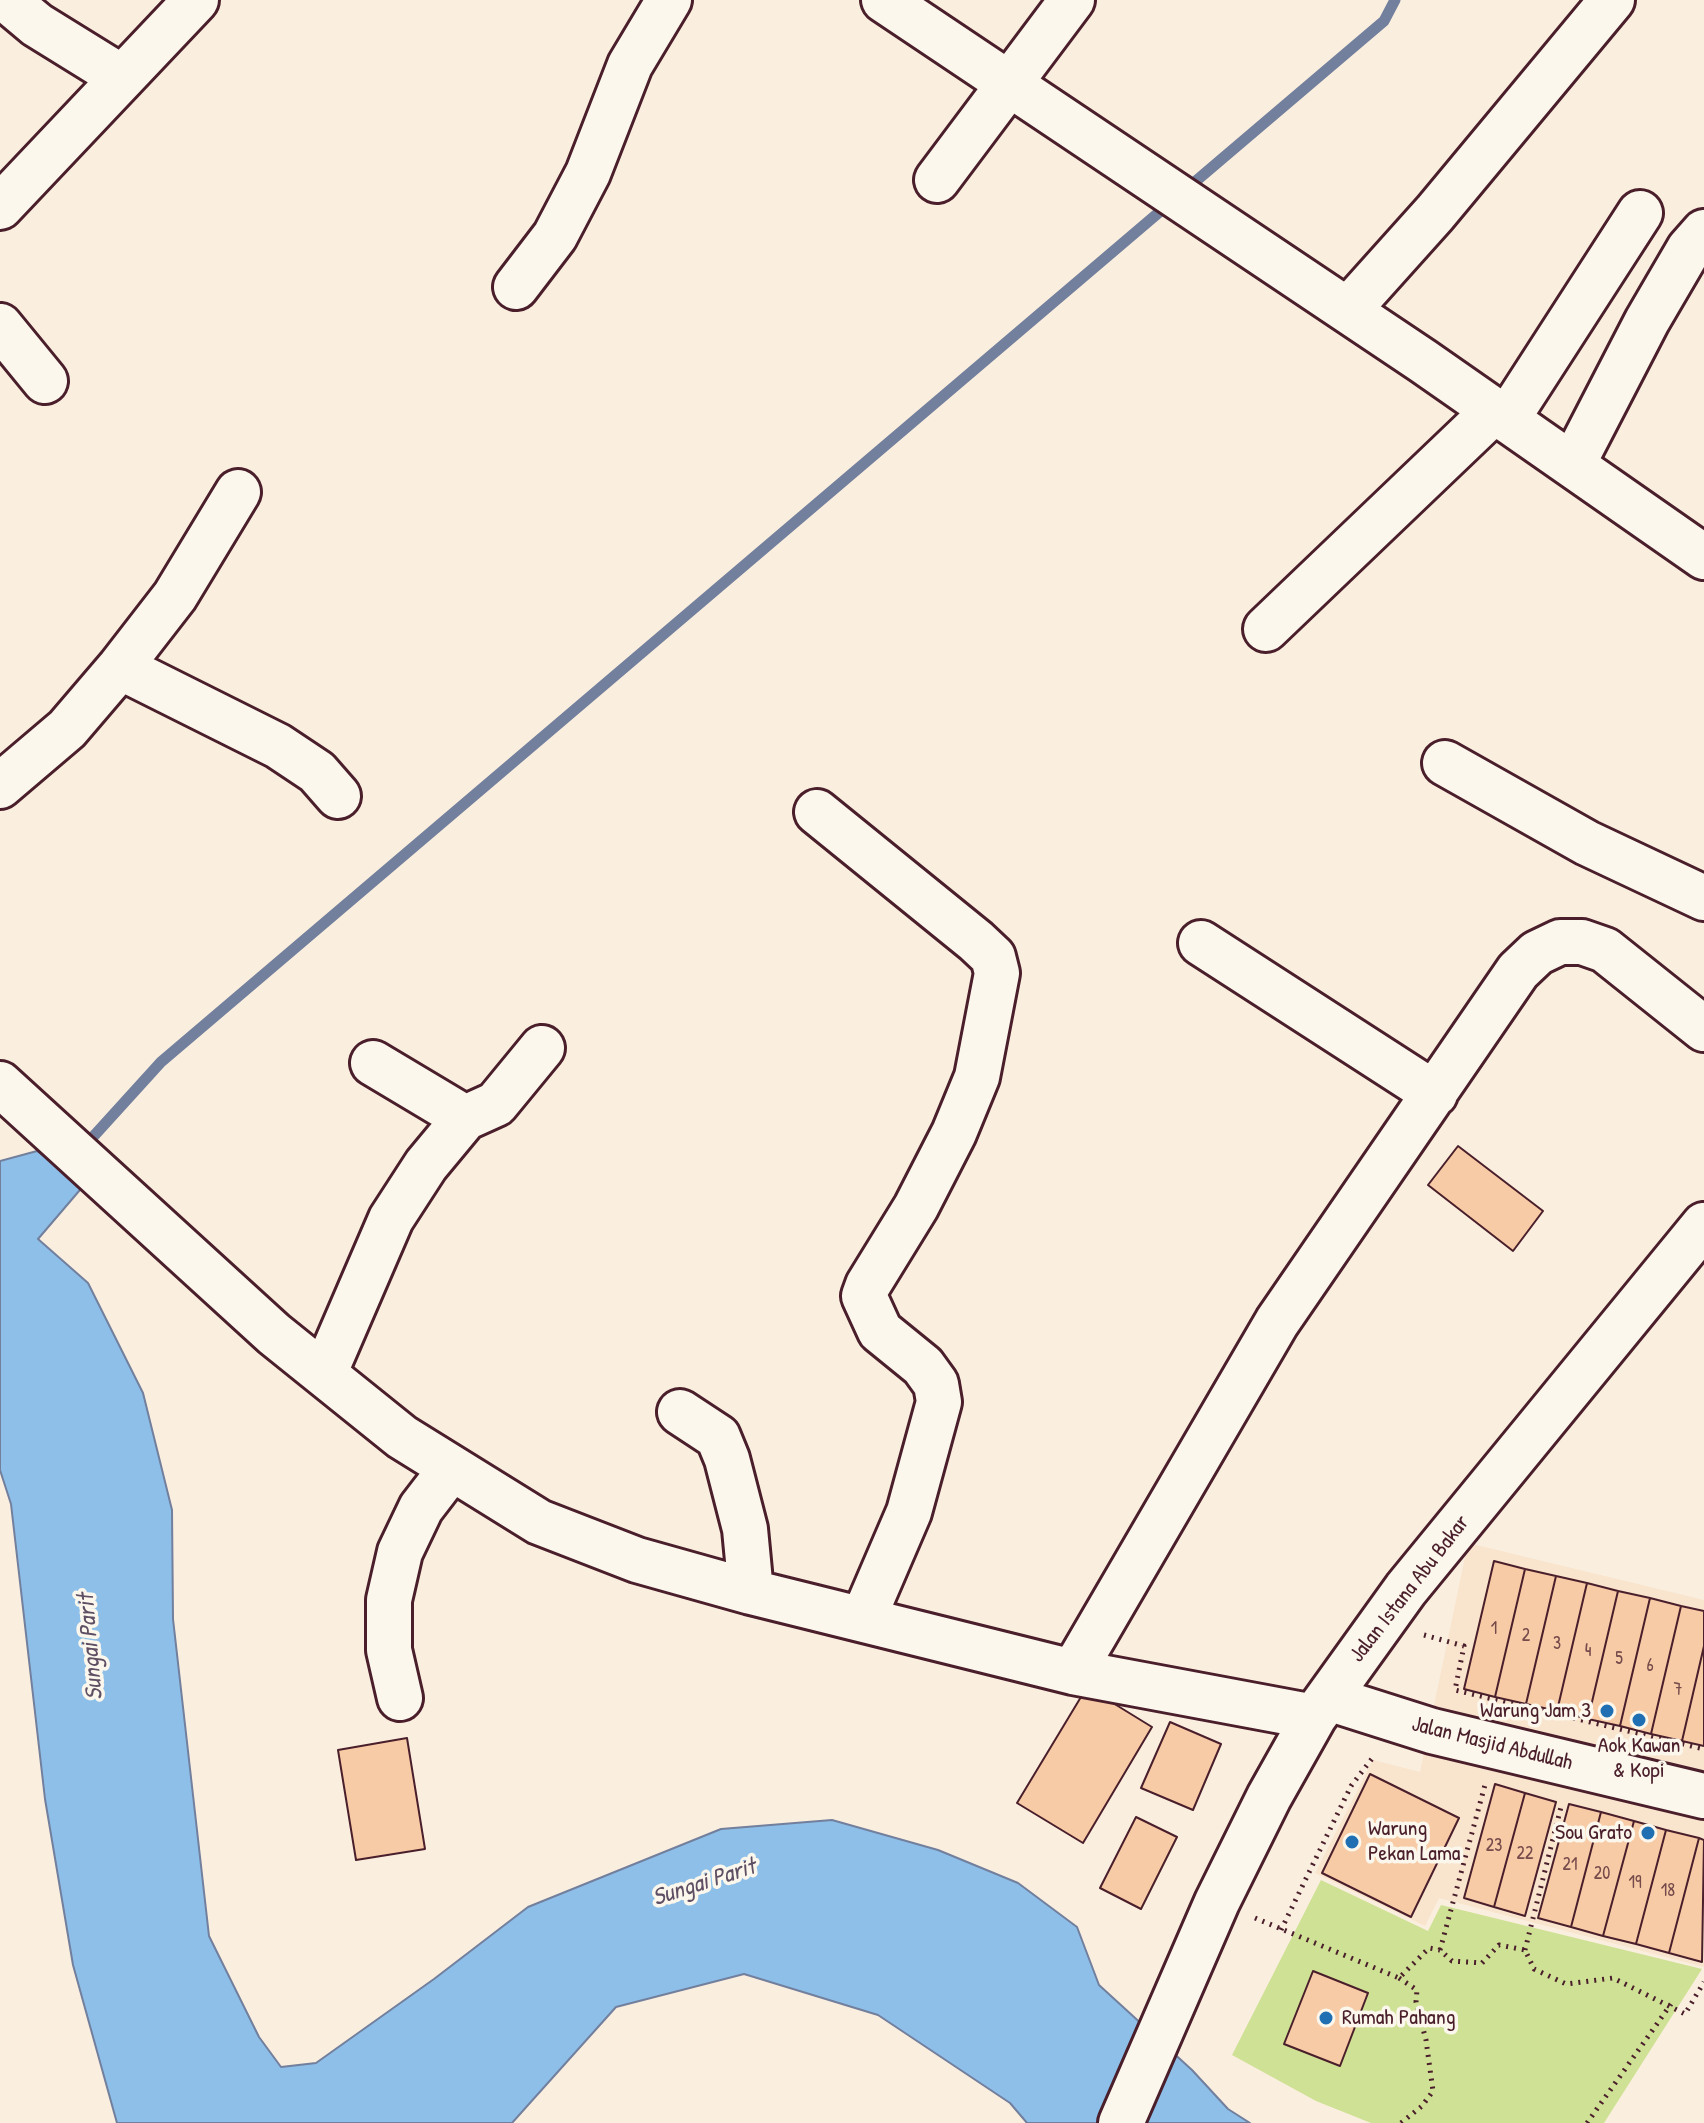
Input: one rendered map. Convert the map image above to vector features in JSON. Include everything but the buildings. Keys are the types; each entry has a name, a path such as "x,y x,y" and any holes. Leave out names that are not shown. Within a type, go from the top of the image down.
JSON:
{"street":[{"path":"7,0 37,25 121,77"},
{"path":"0,207 196,0"},
{"path":"516,287 555,236 588,173 630,65 669,0"},
{"path":"884,0 1348,310 1704,557"},
{"path":"937,180 1072,0"},
{"path":"1348,310 1435,213 1612,0"},
{"path":"1266,629 1501,415 1640,213"},
{"path":"1573,464 1647,321 1689,249 1704,232"},
{"path":"0,326 45,381"},
{"path":"0,786 67,729 120,667 183,585 238,492"},
{"path":"120,667 278,746 317,772 338,796"},
{"path":"1445,763 1587,843 1704,898"},
{"path":"817,812 976,941 993,957 997,973 977,1077 960,1119 938,1167 864,1296 880,1331 923,1366 936,1384 939,1402 909,1512 863,1619"},
{"path":"1073,1672 1277,1322 1518,971 1537,953 1560,942 1582,942 1605,950 1704,1029"},
{"path":"1201,943 1435,1094"},
{"path":"325,1372 391,1219 426,1165 465,1118 496,1104 542,1048"},
{"path":"373,1063 465,1118"},
{"name":"Jalan Masjid Abdullah","path":"5,1089 274,1334 402,1437 539,1522 637,1560 751,1592 1073,1672 1321,1708 1432,1731 1704,1796"},
{"name":"Jalan Istana Abu Bakar","path":"1121,2123 1217,1902 1269,1797 1321,1708 1381,1624 1704,1225"},
{"path":"680,1412 718,1437 727,1459 745,1529 751,1592"},
{"path":"400,1698 389,1650 389,1600 400,1552 421,1508 451,1469"}],"path":[{"path":"1381,1624 1464,1646 1455,1690 1704,1749"},
{"path":"1281,1930 1351,1786 1371,1757 1382,1754"},
{"path":"1440,1950 1487,1776"},
{"path":"1565,1794 1525,1950 1534,1969 1566,1984 1613,1978 1671,2004 1685,2014 1704,1982"},
{"path":"1217,1902 1399,1978 1417,1990 1416,2002 1426,2040 1433,2091 1422,2106 1401,2123"},
{"path":"1399,1978 1429,1948 1440,1950 1460,1963 1482,1963 1499,1945 1525,1950"},
{"path":"1587,2123 1671,2004"}],"shaded area":[{"path":"1468,1543 1704,1600 1704,1967 1439,1898 1425,1926 1315,1873 1373,1760 1420,1772"}],"green space":[{"path":"1321,1880 1428,1931 1441,1905 1702,1969 1604,2123 1371,2123 1316,2101 1232,2055"}],"water":[{"name":"Sungai Parit","path":"37,1151 85,1184 38,1239 88,1283 143,1393 172,1510 173,1619 209,1936 259,2037 281,2067 316,2063 528,1907 721,1829 832,1820 938,1850 1018,1883 1077,1927 1099,1985 1192,2070 1228,2109 1250,2123 1027,2123 1010,2103 878,2015 744,1974 616,2007 512,2123 117,2123 73,1965 45,1799 11,1504 0,1470 0,1161"}],"waterway":[{"path":"1183,192 1384,21 1395,0"},
{"path":"82,1149 161,1062 1170,203"}],"place":[{"name":"Warung Jam 3","path":"1607,1711"},
{"name":"Aok Kawan & Kopi","path":"1639,1720"},
{"name":"Sou Grato","path":"1648,1833"},
{"name":"Warung Pekan Lama","path":"1352,1842"},
{"name":"Rumah Pahang","path":"1326,2018"}]}
